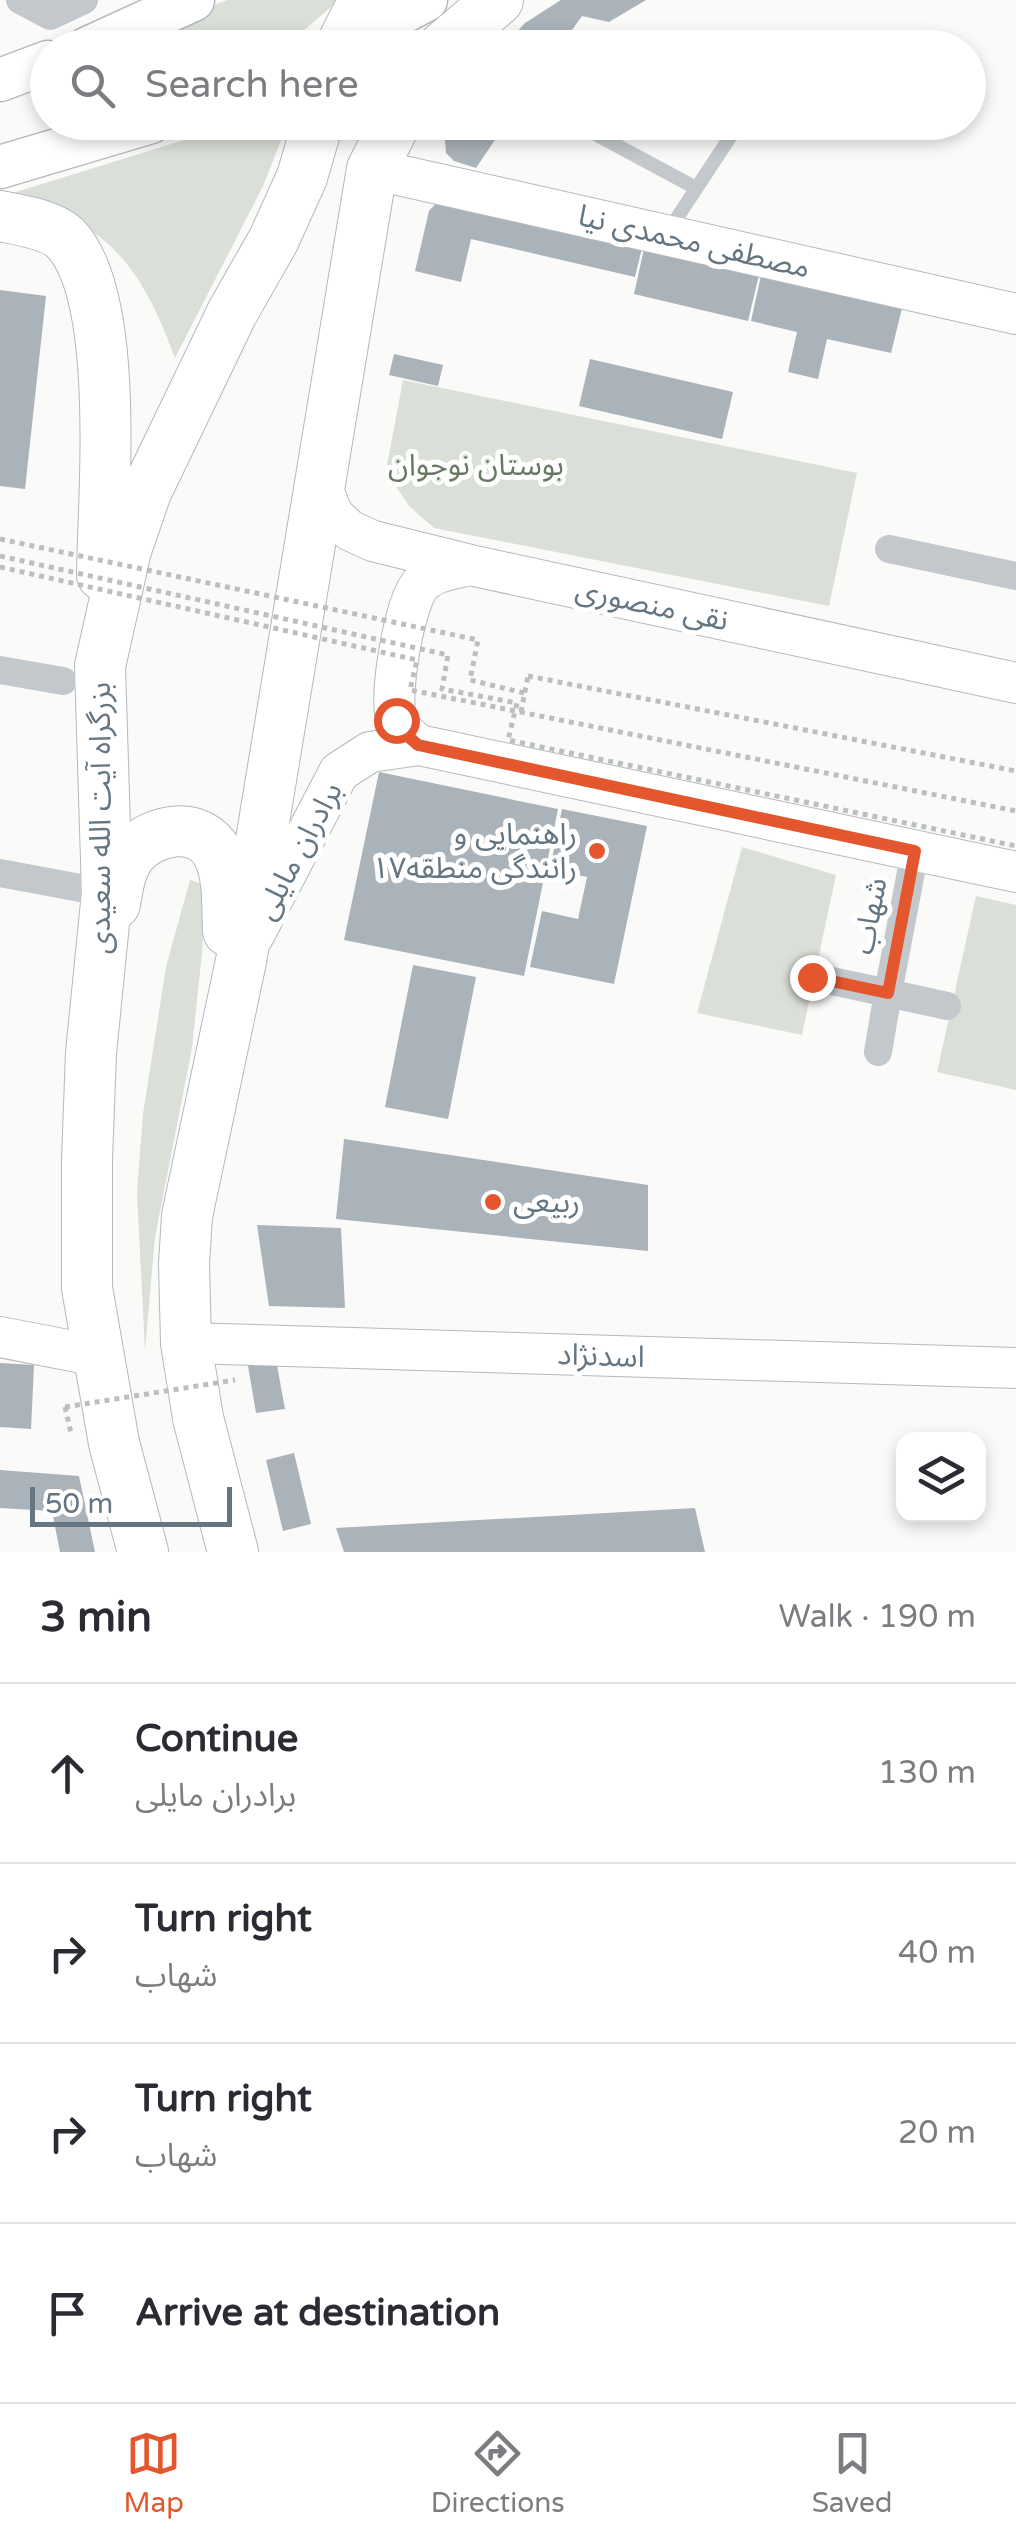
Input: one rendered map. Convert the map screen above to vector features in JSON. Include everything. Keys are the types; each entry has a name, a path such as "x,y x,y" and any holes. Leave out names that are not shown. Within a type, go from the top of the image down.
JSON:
{"highway":[{"path":"347,30 364,0"},
{"path":"463,30 498,0"},
{"name":"بزرگراه آیت الله سعیدی","path":"143,1552 114,1443 88,1288 91,1053 106,893 82,673 146,492 232,313 274,239 302,177 313,140"},
{"path":"232,1552 198,1418 186,1344 187,1216 240,961 372,170 387,140"},
{"path":"0,216 35,224 62,236 84,266 96,304 102,347 104,458 82,673"},
{"path":"100,983 120,876 130,856 144,840 163,832 196,834 206,837 218,854 225,880 228,1021"}],"main road":[{"path":"127,30 193,0"},
{"path":"370,30 426,0"},
{"path":"0,80 30,69"},
{"path":"0,95 30,93"},
{"path":"0,167 75,140"}],"street":[{"path":"20,0 50,16 84,0"},
{"name":"مصطفی محمدی نیا","path":"372,170 1016,314"},
{"name":"نقی منصوری","path":"319,480 333,514 349,530 373,541 1016,683"},
{"path":"889,549 1016,576"},
{"path":"418,745 402,731 394,702 411,601 422,582 440,572 470,565"},
{"path":"0,670 82,673"},
{"name":"برادران مایلی","path":"240,961 340,772 370,752 418,745 1016,872"},
{"name":"شهاب","path":"878,1052 915,851"},
{"path":"0,873 106,893"},
{"name":"شهاب","path":"812,977 947,1006"},
{"path":"0,1338 98,1356"},
{"name":"اسدنژاد","path":"186,1344 1016,1368"}],"lane":[{"path":"607,140 696,188"},
{"path":"665,235 728,140"}],"path":[{"path":"0,539 478,640 470,680 524,693"},
{"path":"0,556 448,654 442,689 517,703 517,713"},
{"path":"0,567 417,660 410,690 1016,811"},
{"path":"1016,771 528,676 508,740 1016,846"},
{"path":"71,1435 65,1407 235,1380"}],"green space":[{"path":"227,0 339,0 304,30 153,30"},
{"path":"184,140 281,140 263,186 175,358 149,298 126,262 111,247 75,222 0,197"},
{"name":"بوستان نوجوان","path":"403,380 857,473 829,606 434,528 409,506 386,471"},
{"path":"742,847 836,875 802,1035 697,1013"},
{"path":"190,880 200,883 205,898 202,953 192,1048 155,1237 145,1351 137,1192 143,1114 166,967"},
{"path":"976,896 1016,905 1016,1090 937,1072"}],"building":[{"path":"561,0 646,0 609,22 582,16 572,30 519,30"},
{"path":"445,140 495,140 476,168 454,161 446,153"},
{"path":"438,201 643,244 635,277 471,239 461,282 415,271 429,211"},
{"path":"645,244 760,271 748,321 634,294"},
{"path":"762,271 903,304 891,353 827,339 818,379 788,372 797,332 751,321"},
{"path":"0,290 46,296 25,489 0,486"},
{"path":"394,354 443,365 438,386 389,375"},
{"path":"590,359 733,392 722,439 579,406"},
{"path":"379,772 558,809 524,976 344,940"},
{"path":"562,809 647,826 614,984 530,967 542,911 578,919 587,877 550,869"},
{"path":"413,965 476,977 448,1119 385,1107"},
{"name":"ربیعی","path":"344,1139 648,1185 648,1251 336,1219"},
{"path":"257,1225 341,1228 345,1308 269,1306"},
{"path":"274,1349 285,1409 256,1413 246,1354"},
{"path":"0,1363 34,1365 31,1429 0,1427"},
{"path":"294,1453 311,1524 283,1531 266,1460"},
{"path":"0,1470 79,1476 95,1552 60,1552 52,1511 0,1508"},
{"path":"695,1508 705,1552 344,1552 336,1528"}],"place":[{"name":"راهنمایی و رانندگی منطقه۱۷","path":"597,851"},
{"name":"ربیعی","path":"493,1202"}],"route":[{"path":"396,720 418,745 915,851 888,993 812,977"}]}
